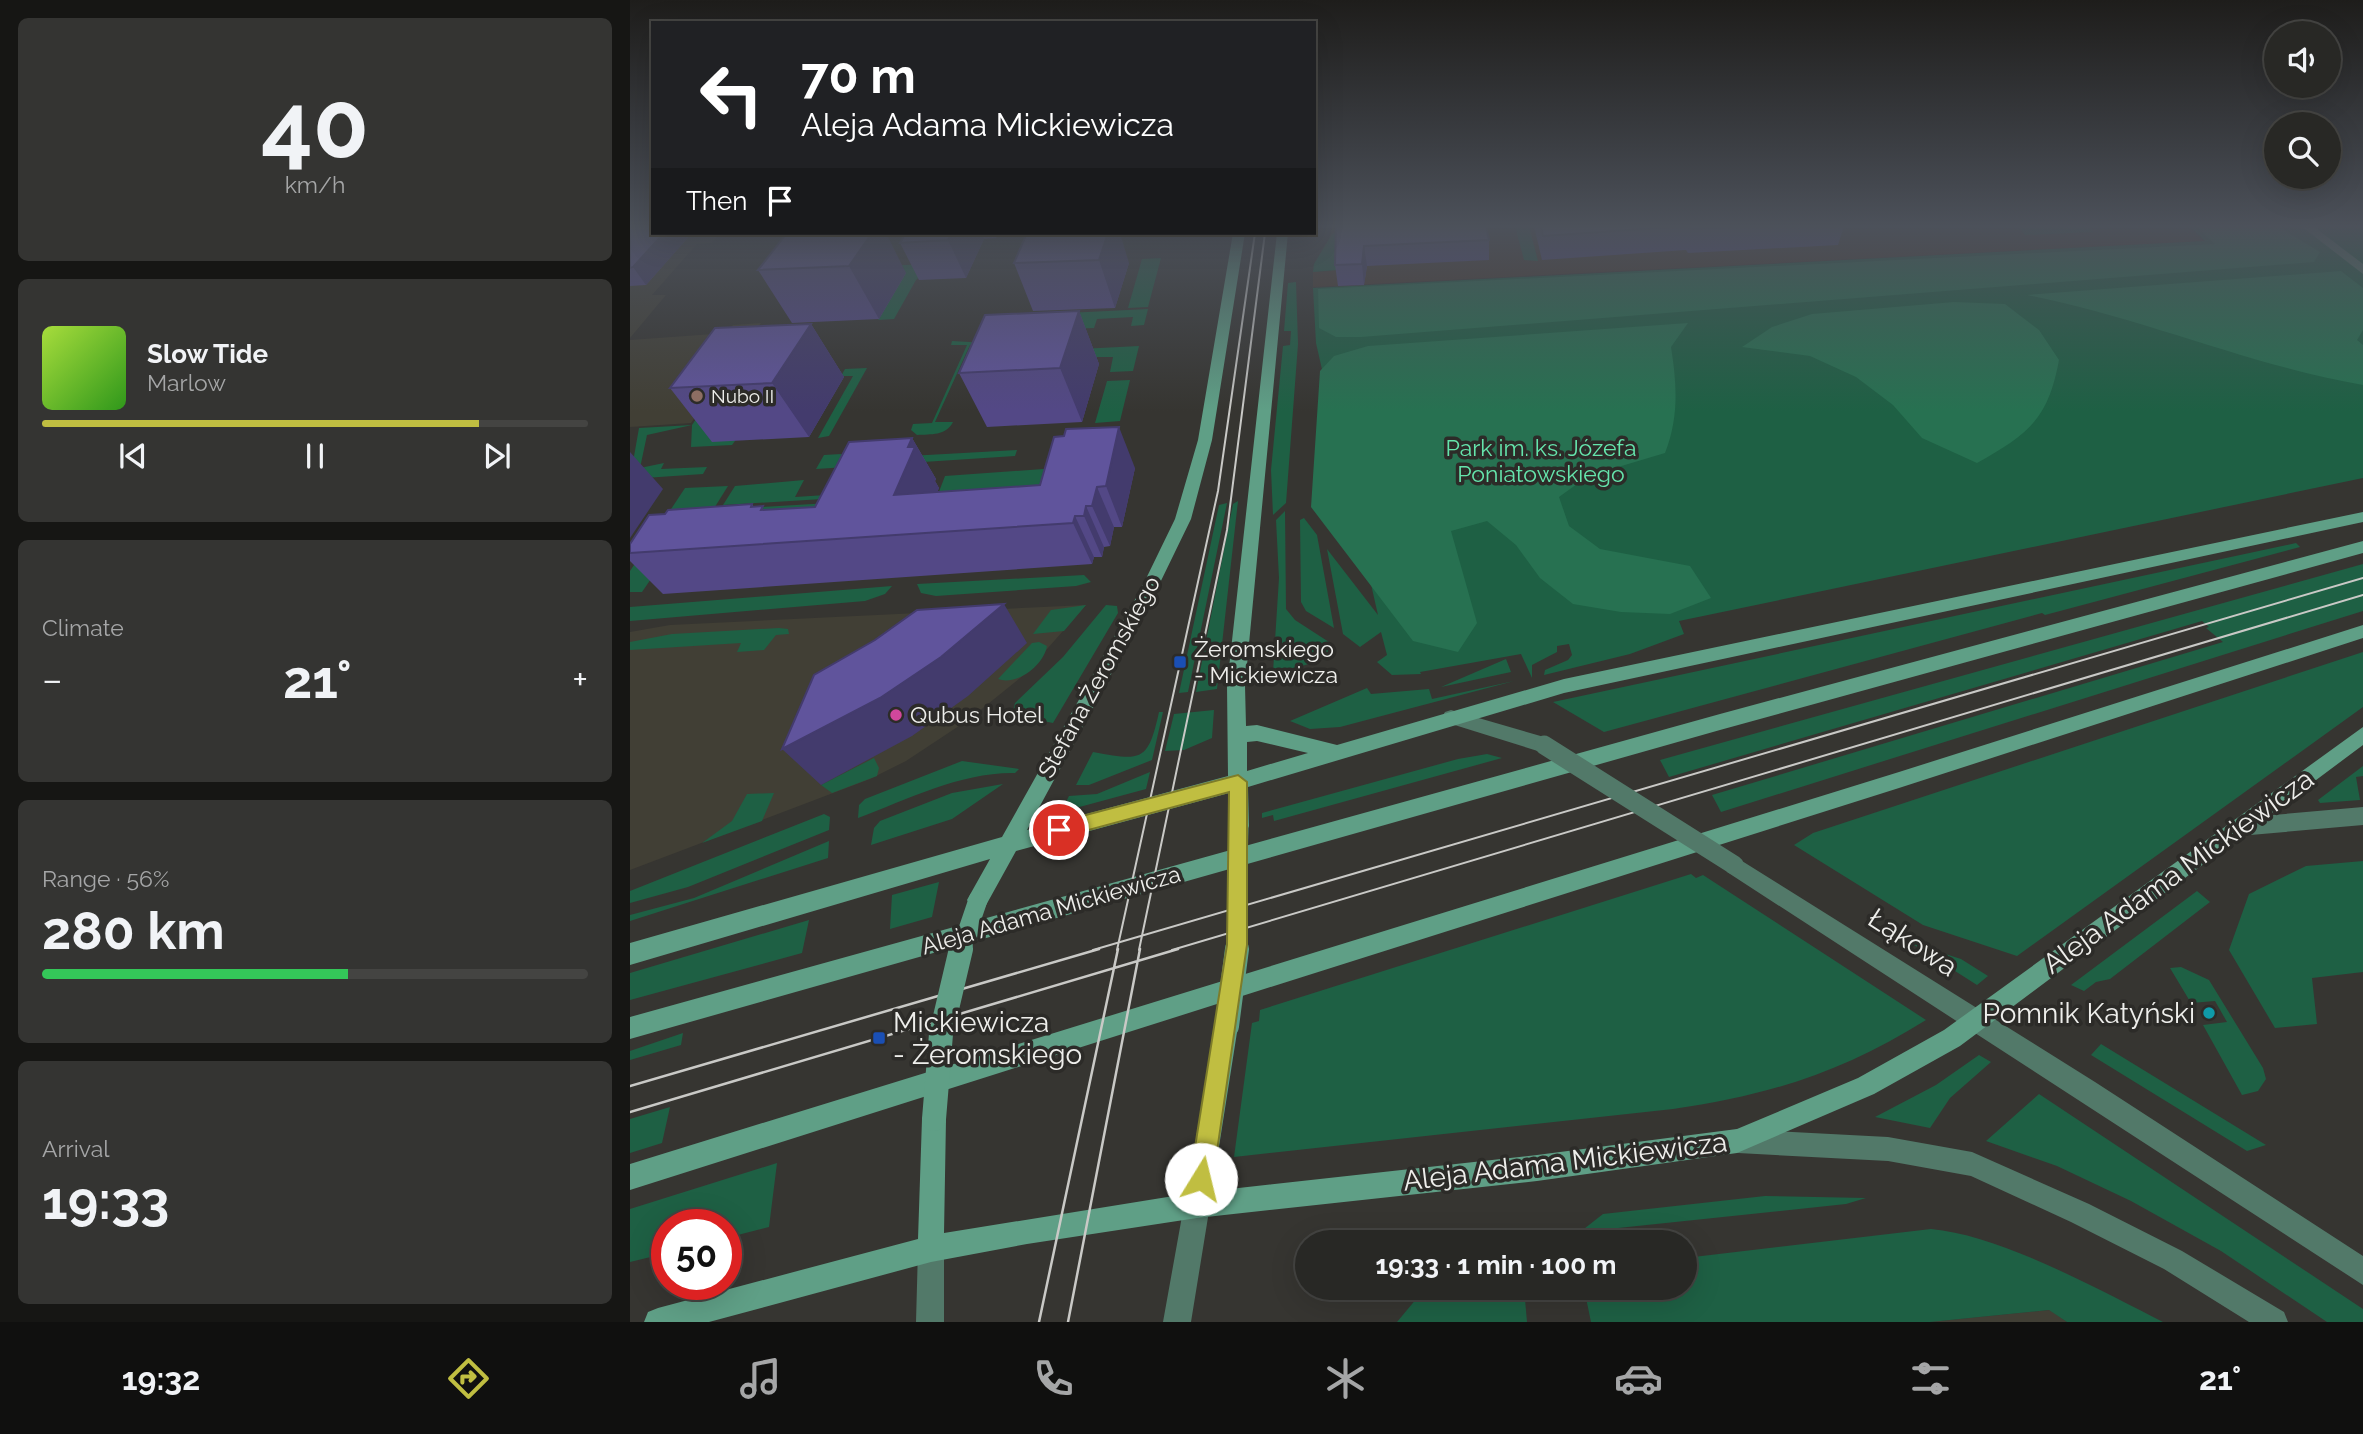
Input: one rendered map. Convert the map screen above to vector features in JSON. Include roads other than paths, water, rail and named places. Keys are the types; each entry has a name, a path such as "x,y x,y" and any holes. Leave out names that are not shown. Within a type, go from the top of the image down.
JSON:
{"main road":[{"name":"Stefana Żeromskiego","path":"931,1249 936,1060 951,977 978,900 1005,846 1149,589 1183,519 1205,440 1230,288"},
{"path":"1197,1205 1227,1026 1237,945 1239,826 1236,685 1276,288"},
{"path":"630,954 1238,782 1451,717 1604,677 2363,517"},
{"name":"Aleja Adama Mickiewicza","path":"630,1028 1720,722 2363,547"},
{"path":"630,1177 1872,789 2363,631"},
{"path":"1237,735 1257,733 1337,752"},
{"name":"Aleja Adama Mickiewicza","path":"658,1322 931,1249 1197,1205 1538,1168 1737,1141 1866,1086 1952,1038 2363,735"}],"street":[{"name":"Łąkowa","path":"1451,717 1544,745 1976,1019 2363,1272"},
{"path":"2239,827 2363,816"},
{"path":"1737,1141 1888,1149 1972,1164 2080,1213 2173,1260 2274,1322"},
{"path":"1177,1322 1197,1205"},
{"name":"Stefana Żeromskiego","path":"930,1322 931,1249"}],"tram line":[{"path":"1119,942 1218,491 1247,288"},
{"path":"1142,936 1227,530 1258,288"},
{"path":"1142,936 2363,578"},
{"path":"1172,950 2363,595"},
{"path":"1119,942 1142,936"},
{"path":"1139,950 1142,936"},
{"path":"1093,950 1119,942"},
{"path":"1117,950 1119,942"},
{"path":"630,1086 1099,949"},
{"path":"1114,968 1118,949"},
{"path":"1138,961 1140,949"},
{"path":"1138,961 1178,949"},
{"path":"1068,1322 1138,961"},
{"path":"1114,968 1138,961"},
{"path":"630,1112 1114,968"},
{"path":"1039,1322 1114,968"}],"place":[{"name":"Nubo II","path":"697,396"},
{"name":"Żeromskiego - Mickiewicza","path":"1180,662"},
{"name":"Qubus Hotel","path":"896,715"},
{"name":"Pomnik Katyński","path":"2209,1013"},
{"name":"Mickiewicza - Żeromskiego","path":"879,1038"}],"park label":[{"name":"Park im. ks. Józefa Poniatowskiego","path":"1541,461"}]}
